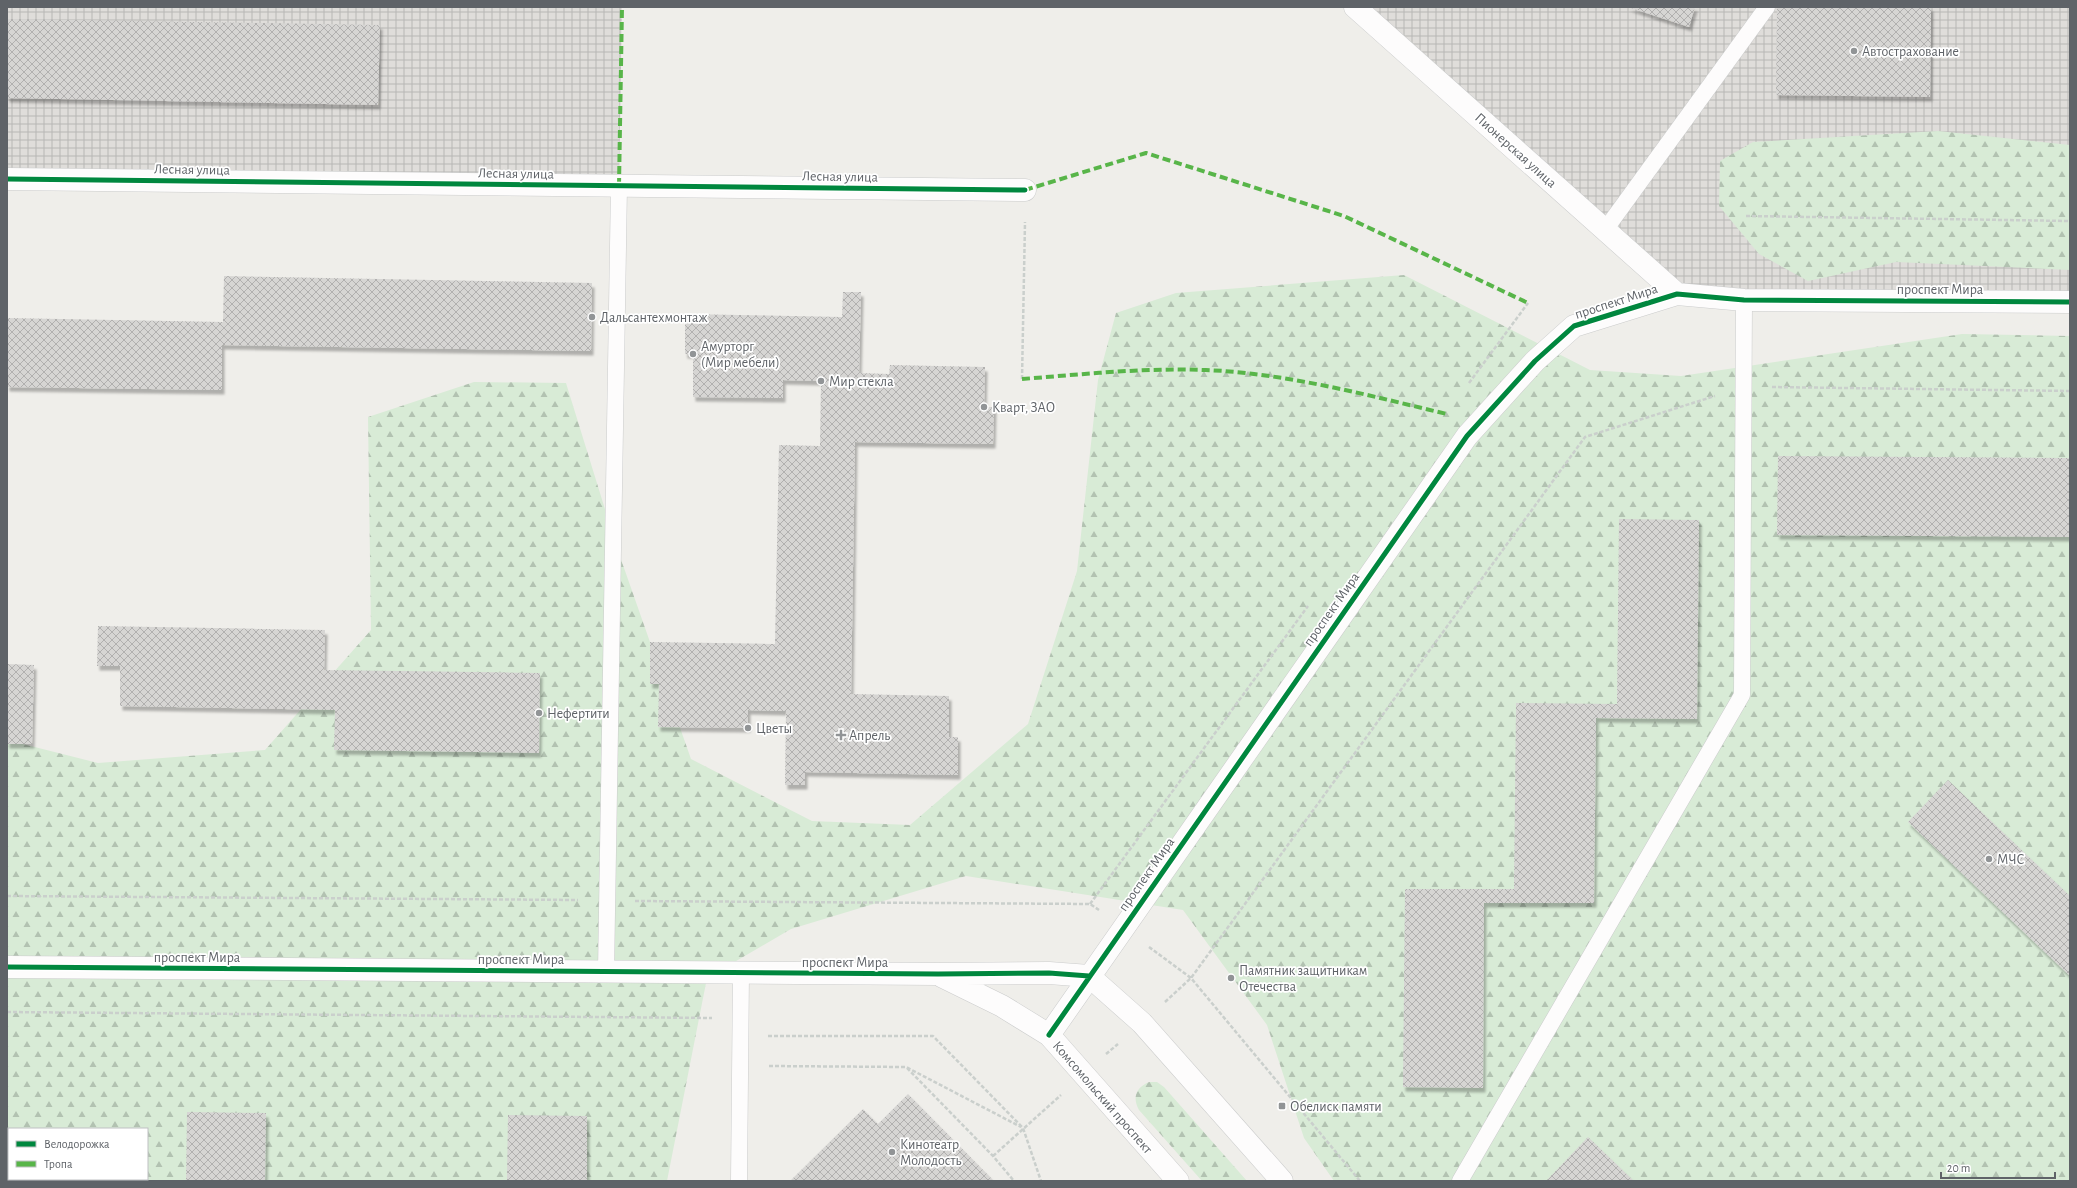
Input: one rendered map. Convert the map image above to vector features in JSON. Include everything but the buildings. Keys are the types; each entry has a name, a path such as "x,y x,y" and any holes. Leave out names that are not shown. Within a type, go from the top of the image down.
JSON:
{"street":[{"name":"Пионерская улица","path":"1355,7 1677,294"},
{"name":"Лесная улица","path":"7,179 1025,190"},
{"name":"проспект Мира","path":"7,967 741,973 1050,973 1089,976 1467,436 1535,361 1574,326 1677,294 1744,300 2070,302"},
{"name":"Комсомольский проспект","path":"938,974 1002,1006 1049,1035 1178,1181"},
{"path":"1049,1035 1089,976 1142,1023 1282,1181"}],"lane":[{"path":"1606,230 1767,7"},
{"path":"606,972 619,186"},
{"path":"1460,1181 1742,695 1745,386 1744,300"},
{"path":"739,1181 741,973"}],"path":[{"path":"1022,379 1025,190"},
{"path":"1746,216 2070,221"},
{"path":"993,1156 1191,978 1585,437 1745,386 2070,391"},
{"path":"1191,978 1360,1181"},
{"path":"7,1012 719,1018"},
{"path":"740,1018 758,1036 933,1036 1023,1128 1041,1181"},
{"path":"740,1065 906,1067 1023,1128"},
{"path":"906,1067 993,1156 1014,1181"}],"shaded area":[{"path":"7,7 622,7 619,186 7,179"},
{"path":"1355,7 2070,7 2070,302 1677,294"}],"green space":[{"path":"1938,131 2070,145 2070,270 1896,262 1808,281 1759,254 1719,206 1720,161 1753,142"},
{"path":"1404,275 1590,370 1681,376 1962,334 2070,336 2070,1181 1334,1181 1304,1138 1267,1025 1183,910 966,876 791,929 707,978 667,1181 7,1181 7,740 98,763 265,750 371,630 368,417 474,382 566,383 617,548 691,759 812,821 910,825 1028,724 1077,571 1098,380 1116,313 1176,293"},
{"path":"1149,1082 1157,1082 1164,1087 1247,1181 1202,1181 1139,1110 1136,1101 1136,1093 1141,1087"}],"marked path":[{"path":"619,186 622,7"},
{"path":"1025,190 1146,153 1344,216 1528,303"},
{"path":"1022,379 1138,370 1225,371 1279,377 1351,391 1447,414"}],"cycle path":[{"path":"7,179 1025,190"},
{"path":"1049,1035 1467,436 1535,361 1574,326 1677,294 1744,300 2070,302"},
{"path":"7,967 938,974 1049,973 1089,976"}],"place":[{"name":"Автострахование","path":"1854,51"},
{"name":"Дальсантехмонтаж","path":"592,317"},
{"name":"Амурторг (Мир мебели)","path":"693,354"},
{"name":"Мир стекла","path":"821,381"},
{"name":"Кварт, ЗАО","path":"984,407"},
{"name":"Нефертити","path":"539,713"},
{"name":"Цветы","path":"748,728"},
{"name":"Апрель","path":"841,735"},
{"name":"МЧС","path":"1989,859"},
{"name":"Памятник защитникам Отечества","path":"1231,978"},
{"name":"Обелиск памяти","path":"1282,1106"},
{"name":"Кинотеатр Молодость","path":"892,1152"}]}
